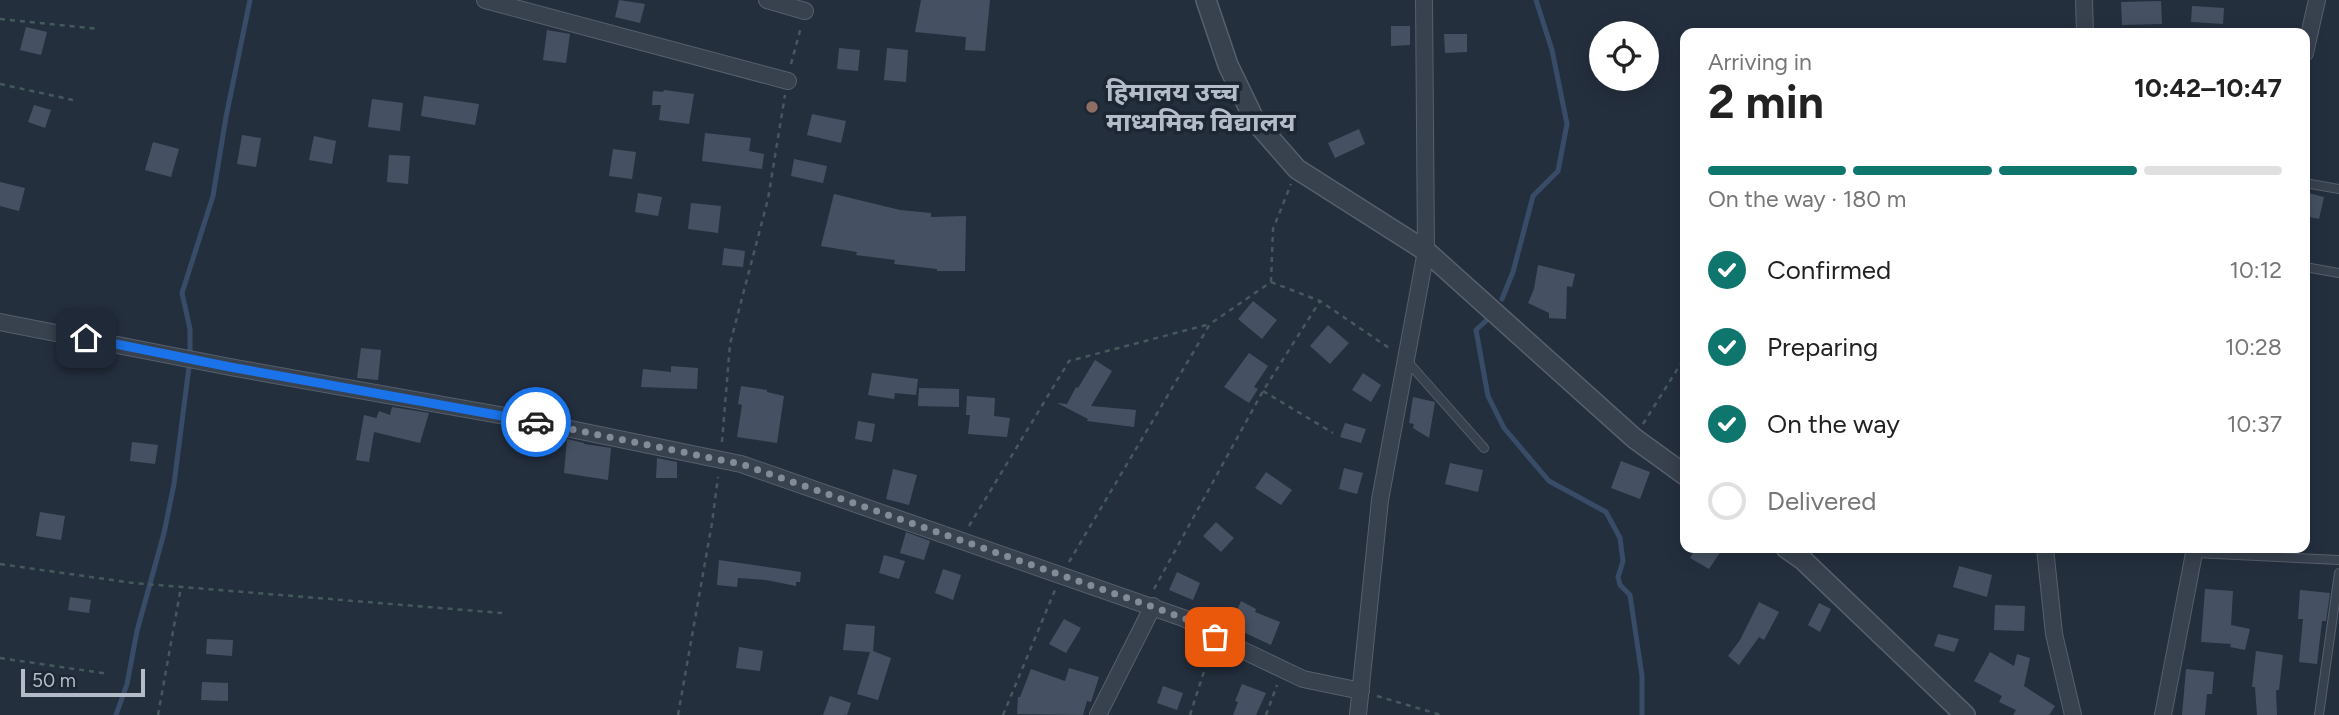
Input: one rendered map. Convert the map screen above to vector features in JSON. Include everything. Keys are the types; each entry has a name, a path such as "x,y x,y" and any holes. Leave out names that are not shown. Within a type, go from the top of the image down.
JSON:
{"street":[{"path":"485,0 788,81"},
{"path":"766,0 806,11"},
{"path":"1206,0 1228,65 1255,121 1297,169 1426,251 1634,438 1680,471"},
{"path":"1358,715 1380,500 1426,251 1424,0"},
{"path":"2084,0 2085,28"},
{"path":"2310,31 2317,0"},
{"path":"0,322 230,367 522,419 741,464 1186,619 1215,637 1303,680 1361,691"},
{"path":"1793,553 1965,715"},
{"path":"2046,553 2054,634 2073,715"},
{"path":"2162,715 2194,553"},
{"path":"1098,715 1149,605"}],"lane":[{"path":"2310,184 2339,189"},
{"path":"2310,268 2339,273"},
{"path":"1405,358 1484,448"},
{"path":"2238,553 2339,560"},
{"path":"2319,715 2339,573"}],"path":[{"path":"678,715 712,523 730,344 768,199 788,81 806,11"},
{"path":"0,19 99,29"},
{"path":"0,84 73,100"},
{"path":"1270,282 1273,229 1297,169"},
{"path":"1270,282 1320,301 1405,358"},
{"path":"961,540 1069,361 1210,324 1270,282"},
{"path":"1149,605 1263,391 1320,301"},
{"path":"1003,715 1062,574 1210,324"},
{"path":"1634,438 1680,365"},
{"path":"1263,391 1333,433"},
{"path":"0,564 133,583 502,612"},
{"path":"159,715 181,587"},
{"path":"1190,715 1215,637"},
{"path":"0,658 109,674"},
{"path":"1266,715 1283,669"},
{"path":"1361,691 1441,715"}],"building":[{"path":"619,0 645,4 640,23 615,17"},
{"path":"921,0 990,0 985,51 965,50 966,37 915,32"},
{"path":"2161,1 2162,24 2122,25 2121,2"},
{"path":"2192,6 2224,8 2223,24 2191,22"},
{"path":"1391,26 1410,26 1410,45 1391,46"},
{"path":"26,27 47,32 41,55 20,50"},
{"path":"547,30 570,34 566,63 543,60"},
{"path":"1444,34 1467,34 1467,52 1445,53"},
{"path":"839,48 860,50 858,71 837,69"},
{"path":"887,48 908,50 906,82 884,80"},
{"path":"653,91 694,94 689,124 659,120 661,105 652,105"},
{"path":"424,96 479,104 475,125 421,116"},
{"path":"372,99 403,103 400,131 368,127"},
{"path":"34,105 51,110 45,128 28,122"},
{"path":"812,114 846,121 841,143 807,135"},
{"path":"1359,129 1365,144 1335,158 1328,143"},
{"path":"705,133 751,138 749,151 764,154 762,169 702,161"},
{"path":"242,135 261,138 256,167 237,164"},
{"path":"314,136 336,141 332,164 309,160"},
{"path":"153,142 179,149 171,177 145,170"},
{"path":"613,149 636,152 632,179 609,176"},
{"path":"389,155 410,156 408,184 387,182"},
{"path":"794,159 827,166 823,183 791,176"},
{"path":"0,182 25,188 19,211 0,206"},
{"path":"638,193 662,197 658,216 635,212"},
{"path":"2310,193 2324,197 2319,219 2310,217"},
{"path":"834,194 900,210 931,213 931,217 966,216 965,271 937,271 894,264 895,260 856,255 857,252 821,246"},
{"path":"691,203 721,206 718,233 688,229"},
{"path":"724,248 745,251 743,267 722,265"},
{"path":"1538,265 1575,274 1572,287 1567,286 1566,319 1549,318 1549,313 1528,303 1534,289"},
{"path":"1253,301 1277,320 1262,339 1238,319"},
{"path":"1328,325 1349,343 1330,364 1310,346"},
{"path":"361,348 381,350 378,380 357,378"},
{"path":"1249,353 1268,366 1254,387 1258,389 1249,403 1224,387"},
{"path":"1095,360 1112,371 1091,406 1136,410 1134,427 1087,421 1088,419 1057,403 1067,404"},
{"path":"671,366 698,368 697,389 641,387 643,369 671,372"},
{"path":"872,373 918,379 916,395 895,393 894,399 868,395"},
{"path":"1363,373 1381,385 1371,402 1352,390"},
{"path":"741,386 784,396 777,443 737,437 742,405 738,404"},
{"path":"919,388 959,389 959,407 918,406"},
{"path":"967,396 995,398 994,416 1010,418 1007,437 968,434 970,415 966,415"},
{"path":"1413,397 1435,402 1429,438 1413,428 1414,424 1409,423"},
{"path":"392,407 429,413 420,443 374,432 369,462 356,460 364,415 376,419 379,411 390,415"},
{"path":"858,421 875,424 872,442 855,439"},
{"path":"1345,423 1366,429 1361,443 1340,437"},
{"path":"567,439 611,448 608,480 564,473"},
{"path":"132,442 158,445 155,464 130,461"},
{"path":"657,458 677,462 677,478 656,478"},
{"path":"1621,461 1650,472 1640,499 1611,488"},
{"path":"1450,463 1483,470 1478,492 1445,484"},
{"path":"1344,468 1363,473 1357,494 1339,489"},
{"path":"893,469 917,475 909,505 886,499"},
{"path":"1266,472 1292,490 1281,505 1255,488"},
{"path":"40,512 65,516 61,540 36,536"},
{"path":"1216,522 1234,538 1221,552 1203,536"},
{"path":"906,532 930,541 924,560 900,553"},
{"path":"1693,553 1720,553 1709,569 1690,558"},
{"path":"884,555 905,561 899,579 879,573"},
{"path":"719,560 801,572 800,582 796,582 796,586 738,578 737,587 717,585"},
{"path":"1959,566 1992,575 1987,597 1953,587"},
{"path":"943,569 961,575 953,600 935,593"},
{"path":"1177,572 1200,583 1193,600 1169,590"},
{"path":"2205,589 2233,591 2231,625 2250,629 2245,650 2230,647 2231,644 2201,642"},
{"path":"2300,590 2330,593 2326,621 2322,621 2317,664 2299,662 2303,619 2298,619"},
{"path":"70,597 91,600 89,613 68,610"},
{"path":"1241,601 1256,609 1255,612 1280,622 1271,645 1230,626"},
{"path":"1759,602 1779,612 1764,640 1759,637 1739,665 1728,656 1740,640"},
{"path":"1819,603 1831,609 1820,632 1808,625"},
{"path":"1995,605 2025,606 2024,631 1994,630"},
{"path":"1064,619 1081,628 1066,653 1049,644"},
{"path":"846,624 875,626 873,651 891,658 878,700 857,694 870,652 843,650"},
{"path":"1938,634 1959,639 1954,652 1934,646"},
{"path":"207,639 233,640 232,656 206,654"},
{"path":"739,647 763,651 760,671 736,668"},
{"path":"2256,651 2283,655 2279,690 2276,690 2277,715 2257,715 2255,687 2252,687"},
{"path":"1990,652 2014,666 2017,654 2030,658 2024,686 2055,706 2049,715 2013,715 2016,710 1999,702 2002,696 1974,681"},
{"path":"1069,668 1099,677 1091,702 1087,701 1083,715 1017,714 1018,697 1031,669 1065,681"},
{"path":"2186,669 2214,672 2212,694 2207,694 2205,715 2182,715"},
{"path":"202,682 228,683 228,701 201,700"},
{"path":"1242,684 1266,693 1256,715 1233,715"},
{"path":"1163,686 1183,693 1177,710 1157,703"},
{"path":"830,696 851,703 847,715 823,715"}],"waterway":[{"path":"116,715 127,684 137,631 164,533 174,484 190,359 190,329 182,293 213,196 250,0"},
{"path":"1502,299 1513,272 1533,196 1558,171 1567,124 1552,50 1536,0"},
{"path":"1488,319 1476,330 1488,396 1504,428 1549,481 1606,512 1620,538 1623,561 1618,577 1620,585 1630,595 1642,676 1642,715"}],"way so far":[{"path":"536,422 741,464 1186,619 1215,637"}],"place":[{"name":"हिमालय उच्च माध्यमिक विद्यालय","path":"1092,107"}],"route":[{"path":"86,338 536,422"}]}
